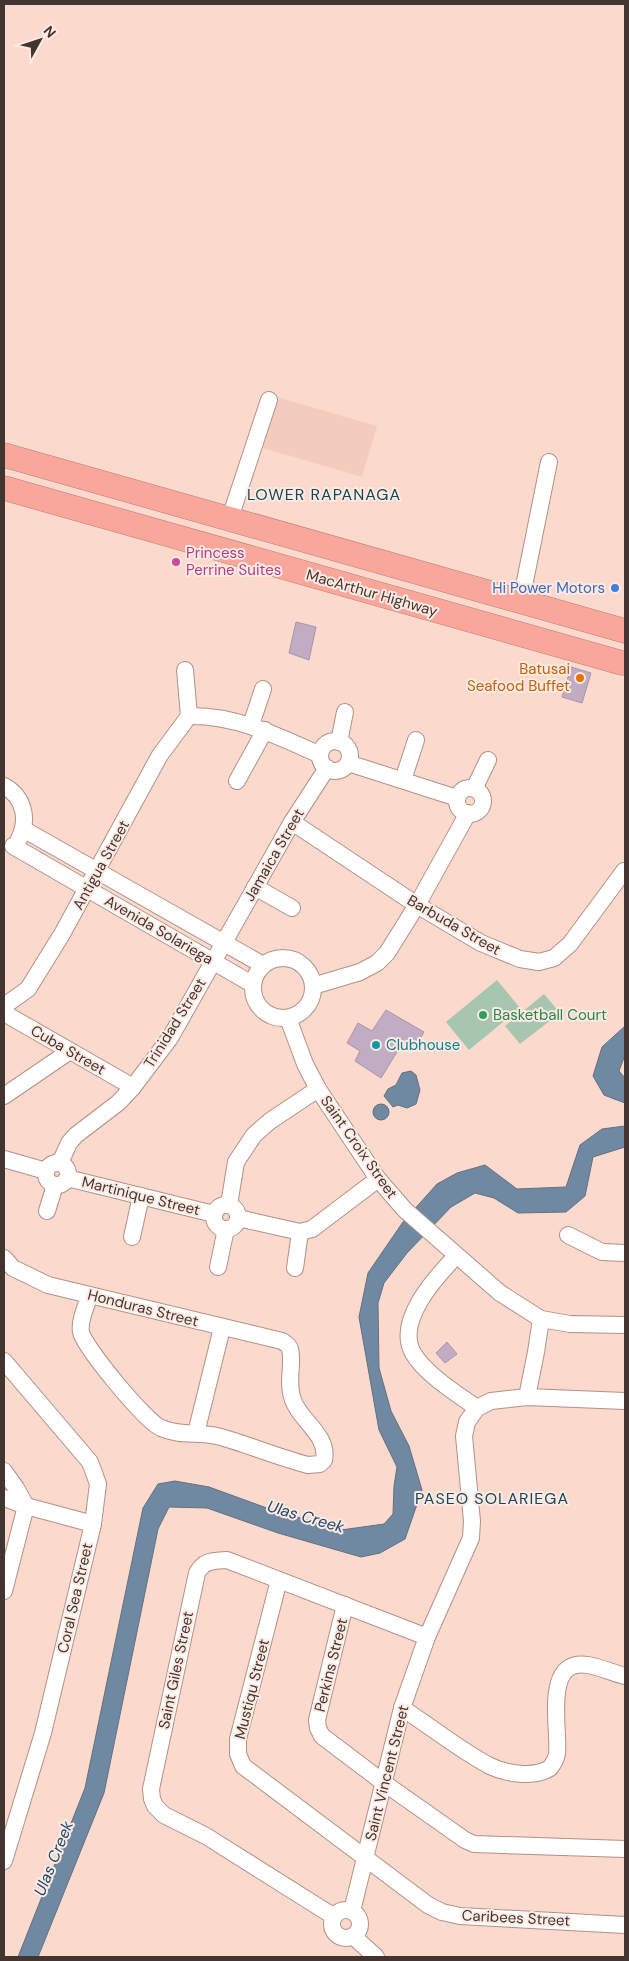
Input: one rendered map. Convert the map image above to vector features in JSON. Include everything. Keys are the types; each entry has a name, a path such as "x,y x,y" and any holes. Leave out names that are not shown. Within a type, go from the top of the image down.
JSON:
{"highway":[{"path":"4,455 625,631"},
{"name":"MacArthur Highway","path":"4,488 612,661 625,663"}],"street":[{"path":"230,518 269,400"},
{"path":"521,601 549,462"},
{"path":"185,670 189,716 206,715 258,728 323,761 336,771 345,767 348,762 349,752 339,742 329,742 321,750 323,761"},
{"path":"238,781 258,728 263,689"},
{"path":"339,742 345,712"},
{"name":"Antigua Street","path":"4,1006 28,989 88,889 160,755 189,716"},
{"path":"403,780 416,740"},
{"path":"474,788 488,760"},
{"name":"Jamaica Street","path":"223,943 292,822 323,761"},
{"path":"348,762 457,798"},
{"path":"4,786 15,794 22,805 25,817 19,838 8,849"},
{"path":"466,788 474,788 481,795 482,804 477,811 468,813 460,810 457,798 459,794 466,788"},
{"path":"313,986 360,972 377,964 395,942 468,813"},
{"name":"Barbuda Street","path":"292,822 417,905 482,944 520,959 540,962 554,958 570,944 624,871"},
{"name":"Avenida Solariega","path":"23,829 263,965"},
{"name":"Avenida Solariega","path":"8,849 88,889 252,984"},
{"path":"255,887 292,908"},
{"name":"Trinidad Street","path":"53,1167 76,1135 118,1103 133,1087 170,1038 223,943"},
{"path":"280,958 298,962 311,976 313,986 312,995 304,1011 288,1018 278,1018 269,1016 261,1010 253,994 252,984 256,974 263,965 271,960 280,958"},
{"name":"Cuba Street","path":"4,1013 133,1087"},
{"name":"Saint Croix Street","path":"288,1018 305,1064 318,1090 378,1179 405,1210 456,1256"},
{"path":"4,1096 70,1051"},
{"path":"218,1267 231,1218 236,1162 254,1135 270,1121 318,1090"},
{"path":"4,1159 53,1167 66,1167 47,1211"},
{"path":"231,1218 300,1232 312,1229 378,1179"},
{"name":"Martinique Street","path":"61,1182 141,1196 214,1214 220,1207 231,1218"},
{"path":"132,1237 141,1196"},
{"path":"295,1268 300,1232"},
{"path":"568,1235 602,1252 625,1253"},
{"path":"625,1325 570,1324 541,1319 500,1293 456,1256 426,1291 414,1312 408,1332 412,1352 426,1369 477,1408 492,1401 527,1397 625,1400"},
{"name":"Honduras Street","path":"4,1258 13,1268 48,1285 222,1328 277,1339 288,1345 290,1350 289,1375 292,1399 296,1408 319,1437 325,1451 324,1460 320,1464 308,1465 216,1436 196,1433"},
{"path":"90,1295 82,1322 81,1333 87,1344 150,1422 170,1432 196,1433 222,1328"},
{"path":"527,1397 541,1319"},
{"name":"Coral Sea Street","path":"4,1361 90,1462 98,1484 93,1524 43,1733 4,1861"},
{"name":"Saint Vincent Street","path":"352,1911 402,1708 427,1637 470,1538 472,1521 464,1436 467,1422 477,1408"},
{"path":"4,1471 26,1506 7,1566 4,1591"},
{"path":"4,1498 26,1506 93,1524"},
{"name":"Saint Giles Street","path":"333,1916 206,1836 164,1815 155,1806 152,1799 151,1789 197,1573 201,1566 210,1561 227,1560 427,1637"},
{"name":"Mustiqu Street","path":"279,1580 238,1739 238,1754 243,1766 366,1857"},
{"name":"Perkins Street","path":"346,1605 317,1720 318,1728 322,1736 384,1783"},
{"path":"402,1708 491,1766 510,1772 535,1773 550,1768 557,1756 556,1692 558,1681 564,1673 573,1666 586,1665 625,1676"},
{"path":"384,1783 465,1840 474,1844 625,1849"},
{"name":"Caribees Street","path":"366,1857 428,1906 442,1912 460,1916 625,1925"},
{"path":"341,1910 352,1911 358,1917 360,1926 353,1936 344,1938 335,1934 331,1926 333,1916 341,1910"},
{"path":"353,1936 376,1957"}],"shaded area":[{"path":"277,397 377,426 362,477 263,448"}],"green space":[{"name":"Basketball Court","path":"497,980 520,1008 469,1050 446,1022"},
{"path":"544,994 560,1013 520,1044 505,1026"}],"water":[{"path":"625,1026 625,1055 619,1071 625,1078 625,1103 604,1095 593,1076 602,1047"},
{"path":"411,1071 416,1075 420,1090 416,1104 407,1108 398,1105 393,1107 384,1096 388,1089 396,1085 402,1073"},
{"path":"381,1104 387,1106 389,1112 387,1118 381,1120 375,1118 373,1112 375,1106"},
{"path":"625,1126 625,1147 593,1157 585,1196 566,1212 518,1213 494,1198 475,1193 451,1207 407,1253 384,1283 378,1303 379,1368 391,1411 409,1446 422,1490 405,1539 380,1553 361,1557 278,1533 207,1508 169,1507 158,1529 104,1793 38,1957 18,1957 85,1788 143,1508 158,1484 175,1481 209,1487 264,1507 341,1530 384,1524 393,1514 397,1467 379,1430 359,1317 368,1273 403,1222 437,1184 457,1173 485,1165 517,1189 566,1187 580,1145 602,1129"}],"building":[{"path":"296,622 316,627 309,660 289,653"},
{"path":"571,667 591,673 582,703 562,697"},
{"name":"Clubhouse","path":"386,1010 424,1032 415,1048 403,1042 381,1078 355,1061 360,1051 347,1043 358,1023 372,1031"},
{"path":"447,1342 457,1354 445,1363 436,1353"}],"place":[{"name":"Princess Perrine Suites","path":"176,562"},
{"name":"Hi Power Motors","path":"615,588"},
{"name":"Batusai Seafood Buffet","path":"580,678"},
{"name":"Basketball Court","path":"483,1015"},
{"name":"Clubhouse","path":"376,1045"}],"district":[{"name":"LOWER RAPANAGA","path":"324,494"},
{"name":"PASEO SOLARIEGA","path":"492,1498"}],"water label":[{"name":"Ulas Creek","path":"306,1516"},
{"name":"Ulas Creek","path":"53,1858"}]}
